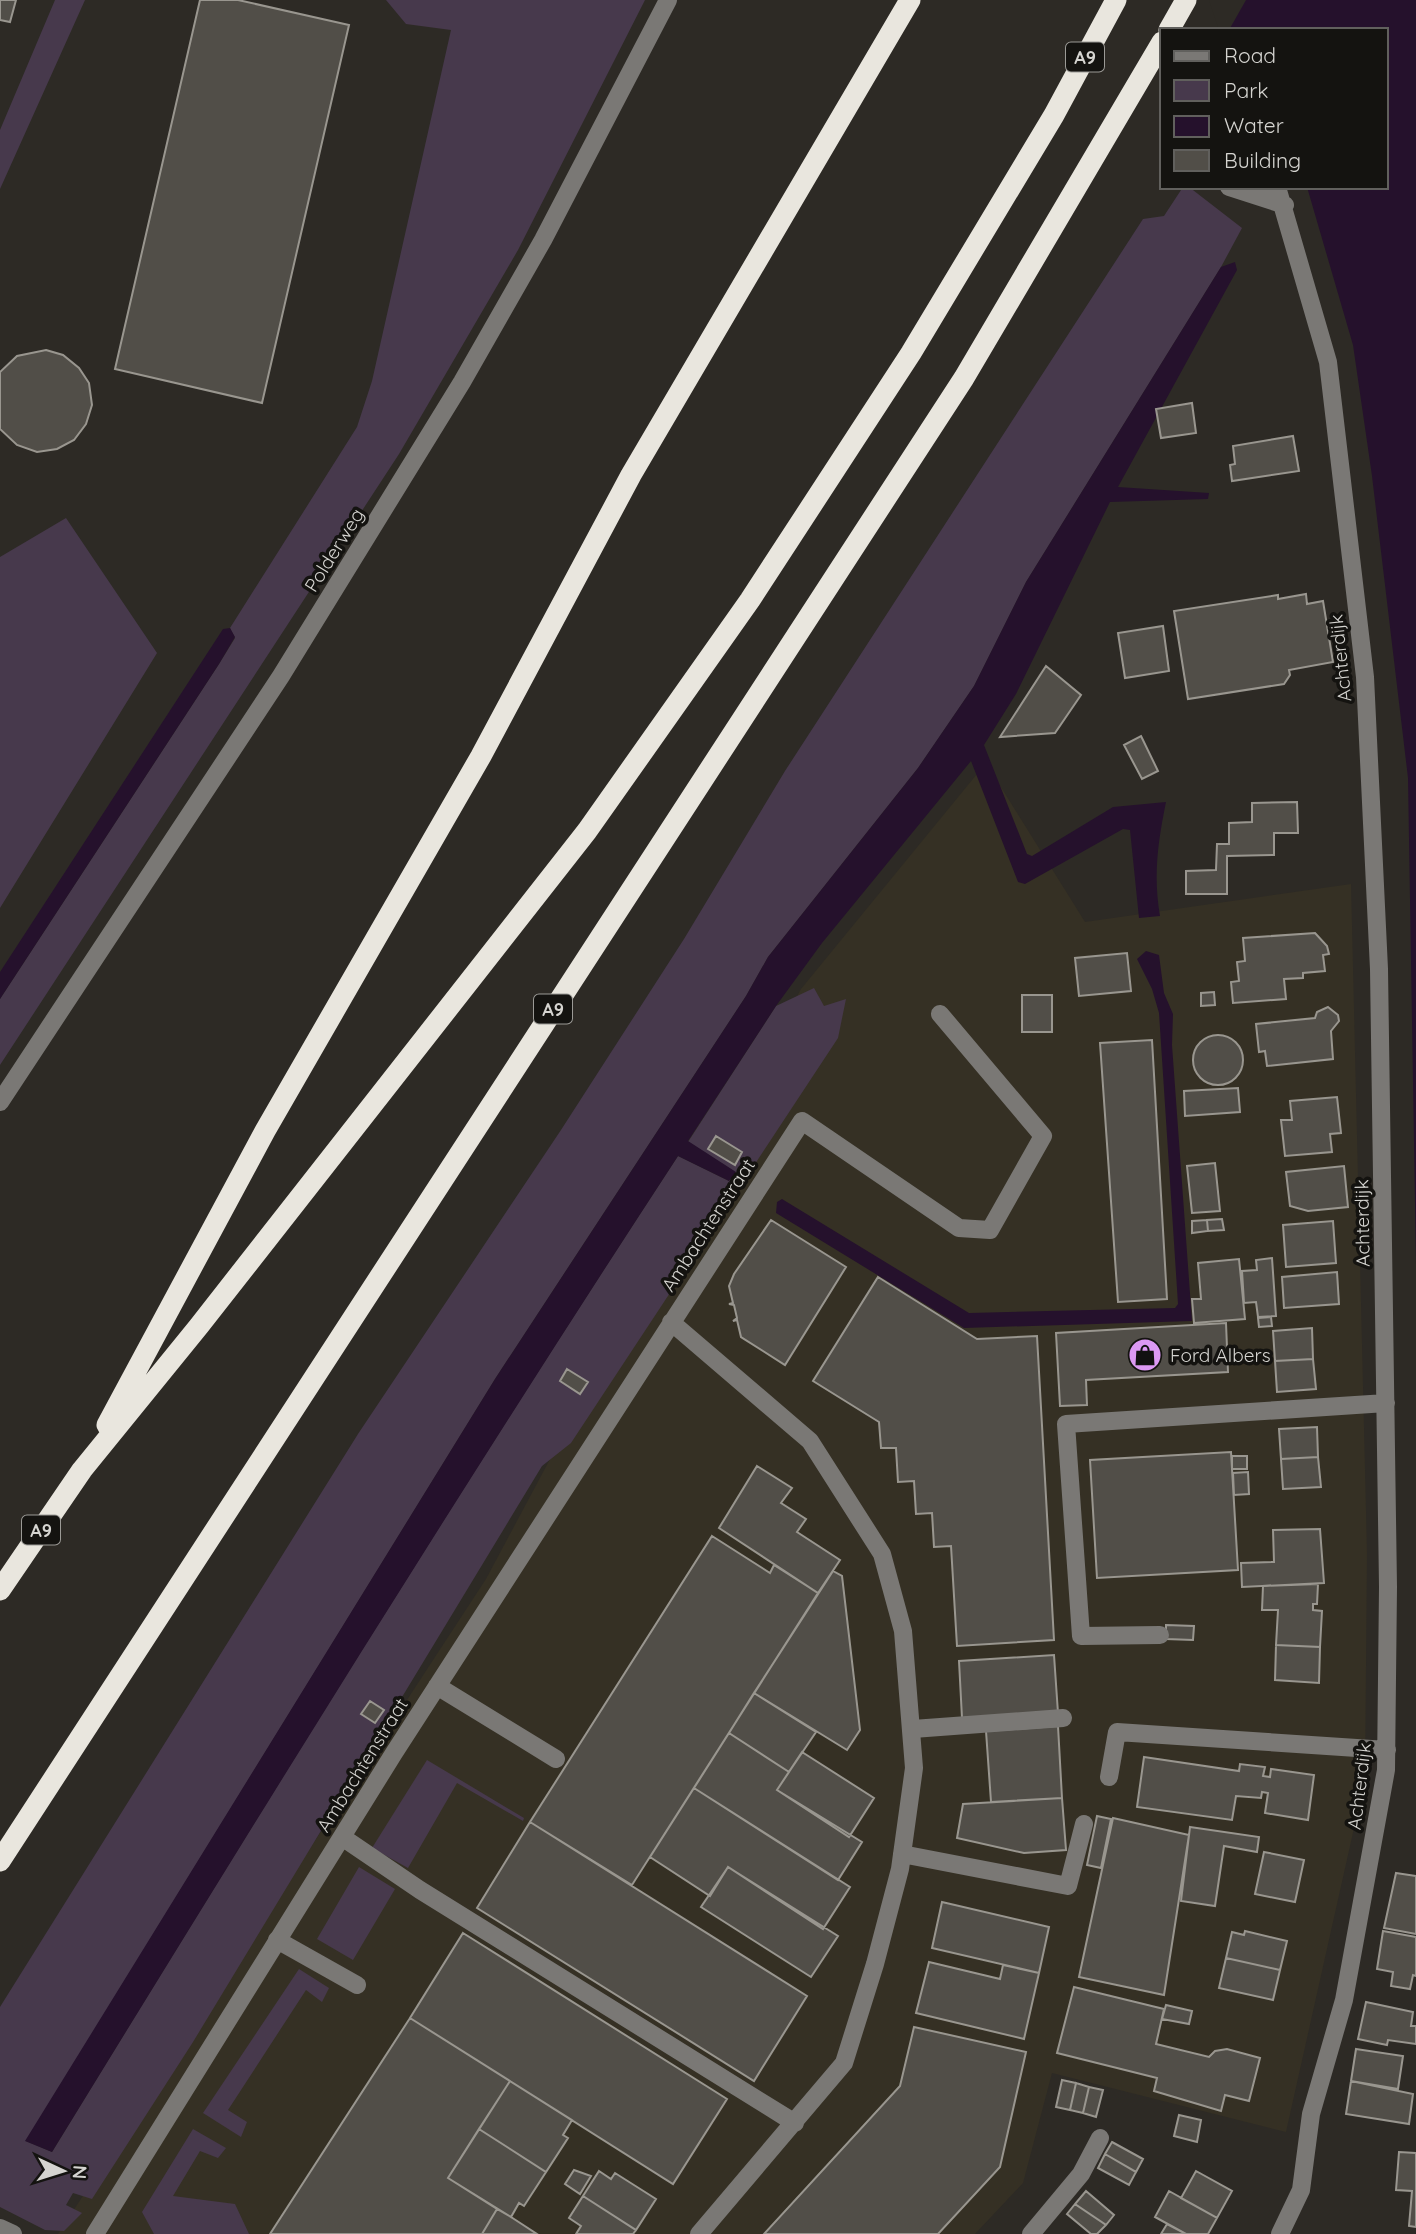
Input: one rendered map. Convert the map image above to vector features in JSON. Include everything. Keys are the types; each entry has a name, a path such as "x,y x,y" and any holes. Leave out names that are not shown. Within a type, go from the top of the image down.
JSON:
{"highway":[{"name":"A9","path":"82,1470 265,1131 481,756 631,475 879,57 910,0"},
{"name":"A9","path":"0,1590 82,1470 199,1326 587,831 750,600 911,353 1054,115 1116,0"},
{"path":"1170,28 1186,0"},
{"name":"A9","path":"0,1861 964,378 1160,46"}],"street":[{"name":"Polderweg","path":"0,1102 281,676 461,382 543,240 668,0"},
{"path":"1235,189 1284,205"},
{"name":"Achterdijk","path":"1278,189 1328,362 1365,677 1379,969 1386,1404 1387,1750 1386,1770 1343,2000 1311,2114 1301,2190 1280,2234"},
{"name":"Ambachtenstraat","path":"95,2234 437,1686 780,1151 802,1121 959,1228 990,1230 1043,1136 940,1014"},
{"name":"Ambachtenstraat","path":"671,1322 810,1441 882,1554 903,1631 913,1729 914,1769 902,1854 876,1964 844,2063 699,2234"},
{"path":"1160,1635 1081,1636 1066,1424 1386,1404"},
{"path":"437,1686 556,1759"},
{"path":"913,1729 1063,1718"},
{"path":"1109,1777 1117,1732 1387,1750"},
{"path":"902,1854 1068,1886 1084,1824"},
{"path":"342,1837 420,1890 795,2123"},
{"path":"277,1940 358,1985"},
{"path":"1031,2234 1081,2174 1100,2137"},
{"path":"0,2228 13,2234"}],"shaded area":[{"path":"986,763 1085,922 1351,884 1367,1553 1365,1779 1286,2132 1052,2073 1023,2183 975,2234 58,2234 486,1579 801,989"}],"green space":[{"path":"55,0 85,0 0,189 0,130"},
{"path":"386,0 645,0 518,250 399,454 0,1065 0,999 219,664 235,638 230,628 357,427 372,381 451,30 406,24"},
{"path":"1182,189 1192,189 1242,228 1221,267 1026,582 974,686 918,768 768,957 746,996 495,1379 26,2141 52,2152 361,1651 678,1156 729,1181 736,1173 688,1142 776,1006 814,988 824,1006 846,999 838,1038 571,1443 542,1466 193,2042 92,2199 73,2193 66,2205 82,2213 64,2231 45,2230 0,2207 0,2007 358,1434 561,1130 684,939 785,771 1143,219 1164,216"},
{"path":"66,518 157,653 0,908 0,557"},
{"path":"427,1760 524,1818 523,1821 457,1783 408,1868 372,1848"},
{"path":"359,1867 395,1889 353,1960 317,1939"},
{"path":"299,1969 329,1988 322,2002 306,1990 228,2110 247,2122 241,2137 203,2113"},
{"path":"193,2129 226,2148 218,2158 200,2151 173,2196 235,2204 249,2234 154,2234 142,2212"}],"water":[{"path":"1213,0 1416,0 1416,1264 1408,778 1372,476 1353,345 1308,189 1388,189 1388,28 1223,28"},
{"path":"1235,262 1237,270 1118,487 1209,493 1208,499 1110,502 1016,694 984,745 1027,854 1032,856 1113,807 1166,802 1157,859 1160,916 1139,918 1130,830 1123,829 1025,884 1018,882 971,761 822,943 776,1006 688,1141 736,1172 729,1181 678,1156 361,1652 52,2152 25,2141 495,1379 746,996 768,957 918,768 974,686 1026,582 1221,267"},
{"path":"230,628 235,637 219,664 0,999 0,972 223,629"},
{"path":"1146,951 1159,955 1164,993 1173,1014 1172,1045 1192,1321 964,1328 776,1213 777,1202 782,1199 969,1313 1175,1308 1178,1304 1159,1013 1152,989 1137,959"}],"pier":[{"path":"1209,0 1246,0 1230,28 1218,28"}],"building":[{"path":"0,0 16,0 10,22 0,20"},
{"path":"200,0 238,0 349,25 262,403 115,369"},
{"path":"46,350 63,355 79,368 89,383 92,405 86,424 74,440 57,449 37,452 17,445 0,429 0,372 17,356"},
{"path":"1192,403 1196,433 1161,438 1156,409"},
{"path":"1293,436 1299,471 1232,481 1230,465 1235,464 1233,446"},
{"path":"1306,594 1307,604 1323,601 1333,662 1289,670 1290,675 1284,684 1188,699 1174,611 1278,595 1278,599"},
{"path":"1163,626 1169,671 1125,678 1118,633"},
{"path":"1046,666 1081,695 1055,733 1000,737"},
{"path":"1141,736 1158,771 1142,779 1124,745"},
{"path":"1297,802 1298,833 1274,833 1274,855 1227,856 1227,894 1186,894 1186,871 1216,870 1217,844 1229,844 1229,823 1252,822 1252,803"},
{"path":"1315,933 1327,946 1329,954 1323,955 1325,971 1303,973 1303,978 1284,979 1286,999 1233,1003 1231,982 1239,981 1237,962 1245,961 1243,938"},
{"path":"1127,953 1131,991 1079,996 1075,958"},
{"path":"1214,992 1215,1005 1201,1006 1201,993"},
{"path":"1022,995 1052,995 1052,1032 1022,1032"},
{"path":"1328,1007 1338,1015 1339,1021 1331,1031 1333,1059 1267,1066 1265,1051 1259,1052 1256,1024 1315,1018 1317,1012"},
{"path":"1218,1035 1235,1043 1243,1060 1235,1077 1218,1085 1201,1077 1193,1060 1201,1043"},
{"path":"1152,1040 1167,1299 1118,1302 1100,1043"},
{"path":"1238,1088 1240,1112 1185,1116 1184,1091"},
{"path":"1337,1097 1341,1133 1330,1134 1332,1152 1285,1156 1281,1120 1292,1120 1290,1101"},
{"path":"716,1136 742,1152 735,1165 708,1149"},
{"path":"1215,1163 1220,1211 1192,1213 1187,1166"},
{"path":"1344,1166 1348,1207 1308,1211 1290,1206 1286,1172"},
{"path":"1222,1219 1224,1230 1208,1231 1207,1220"},
{"path":"771,1220 846,1267 785,1365 741,1337 737,1320 733,1321 737,1318 734,1305 729,1304 733,1303 729,1286 734,1274"},
{"path":"1207,1220 1208,1231 1192,1233 1192,1221"},
{"path":"1333,1221 1336,1263 1286,1267 1283,1225"},
{"path":"1272,1258 1276,1316 1258,1317 1256,1302 1244,1303 1242,1271 1257,1270 1256,1260"},
{"path":"1239,1259 1245,1319 1194,1323 1192,1299 1201,1299 1198,1263"},
{"path":"1337,1272 1339,1304 1284,1308 1282,1277"},
{"path":"878,1277 977,1339 1037,1336 1054,1640 957,1646 951,1546 934,1547 932,1513 916,1514 914,1481 898,1482 896,1448 881,1448 879,1422 813,1381"},
{"path":"1271,1317 1272,1326 1259,1327 1258,1318"},
{"path":"1226,1323 1228,1372 1086,1380 1087,1405 1060,1406 1056,1333"},
{"path":"1312,1328 1313,1359 1275,1361 1273,1331"},
{"path":"1313,1359 1316,1389 1277,1392 1275,1361"},
{"path":"567,1369 588,1382 580,1394 560,1381"},
{"path":"1317,1427 1318,1457 1281,1459 1279,1429"},
{"path":"1231,1452 1238,1570 1097,1578 1090,1460"},
{"path":"1232,1456 1247,1456 1247,1469 1232,1469"},
{"path":"1318,1457 1321,1487 1283,1489 1281,1459"},
{"path":"757,1466 792,1488 781,1503 806,1519 797,1532 840,1560 818,1593 719,1528"},
{"path":"1248,1472 1249,1494 1234,1495 1233,1473"},
{"path":"1320,1529 1324,1583 1242,1587 1241,1563 1274,1562 1273,1530"},
{"path":"712,1536 770,1573 774,1565 818,1593 632,1885 530,1822"},
{"path":"833,1571 842,1576 860,1730 847,1750 754,1693"},
{"path":"1318,1584 1317,1604 1313,1604 1313,1610 1322,1611 1320,1647 1276,1645 1278,1610 1262,1610 1263,1586"},
{"path":"1166,1625 1194,1626 1193,1640 1166,1639"},
{"path":"1276,1645 1320,1647 1319,1683 1275,1680"},
{"path":"1054,1655 1058,1713 962,1718 959,1661"},
{"path":"754,1693 816,1732 789,1772 729,1733"},
{"path":"370,1701 384,1710 375,1723 361,1714"},
{"path":"1058,1726 1062,1798 991,1802 986,1731"},
{"path":"729,1733 789,1772 777,1790 862,1842 838,1880 694,1788"},
{"path":"802,1752 874,1798 849,1837 777,1790"},
{"path":"1144,1757 1239,1771 1240,1764 1265,1767 1263,1776 1270,1777 1271,1769 1314,1775 1308,1820 1265,1813 1268,1793 1262,1792 1261,1798 1236,1796 1232,1820 1137,1807"},
{"path":"694,1788 850,1887 823,1929 728,1867 710,1896 650,1857"},
{"path":"1062,1798 1066,1850 1024,1853 957,1838 963,1804"},
{"path":"1097,1816 1111,1819 1101,1868 1087,1865"},
{"path":"1113,1818 1189,1835 1164,1995 1079,1977"},
{"path":"530,1822 807,1996 754,2081 477,1908"},
{"path":"1190,1827 1259,1837 1257,1852 1224,1846 1215,1906 1181,1901"},
{"path":"1264,1852 1304,1860 1295,1902 1255,1894"},
{"path":"728,1867 838,1936 811,1977 701,1907"},
{"path":"1396,1873 1416,1876 1416,1934 1384,1928"},
{"path":"942,1902 1049,1927 1039,1973 932,1948"},
{"path":"1245,1931 1287,1941 1280,1970 1226,1958 1232,1932 1244,1935"},
{"path":"1383,1931 1416,1937 1416,1976 1413,1975 1410,1989 1391,1986 1393,1972 1377,1969"},
{"path":"463,1933 727,2099 673,2184 410,2018"},
{"path":"1226,1958 1280,1970 1273,2000 1219,1988"},
{"path":"929,1962 1000,1979 1003,1965 1039,1973 1024,2039 916,2013"},
{"path":"1074,1987 1164,2009 1156,2044 1209,2057 1215,2051 1227,2049 1260,2058 1249,2101 1225,2095 1221,2111 1154,2091 1157,2078 1057,2053"},
{"path":"1366,2002 1413,2012 1411,2026 1416,2026 1416,2044 1388,2040 1387,2045 1358,2039"},
{"path":"1166,2005 1192,2011 1189,2024 1162,2019"},
{"path":"410,2018 510,2081 448,2178 497,2209 482,2234 270,2234"},
{"path":"914,2027 1026,2052 1000,2167 938,2234 764,2234 900,2086"},
{"path":"1356,2049 1403,2056 1398,2089 1351,2081"},
{"path":"1062,2080 1076,2083 1070,2110 1056,2107"},
{"path":"510,2081 572,2120 563,2135 568,2138 546,2172 479,2129"},
{"path":"1351,2081 1413,2094 1409,2124 1346,2114"},
{"path":"1076,2083 1089,2087 1083,2113 1070,2110"},
{"path":"1089,2087 1103,2090 1096,2117 1083,2113"},
{"path":"1179,2115 1201,2120 1197,2142 1174,2136"},
{"path":"479,2129 546,2172 524,2206 519,2203 511,2217 448,2178"},
{"path":"1112,2142 1143,2159 1136,2172 1105,2154"},
{"path":"1399,2152 1416,2153 1416,2227 1409,2226 1412,2191 1396,2190"},
{"path":"1105,2154 1136,2172 1129,2185 1098,2168"},
{"path":"574,2170 591,2176 580,2194 565,2184"},
{"path":"599,2171 611,2179 615,2173 656,2199 636,2230 583,2196"},
{"path":"1196,2171 1232,2191 1217,2218 1181,2198"},
{"path":"1086,2191 1114,2215 1106,2225 1075,2204"},
{"path":"1169,2191 1217,2218 1208,2234 1186,2234 1155,2217"},
{"path":"583,2196 636,2230 633,2234 576,2234 581,2226 569,2218"},
{"path":"1075,2204 1106,2225 1097,2234 1091,2234 1067,2214"},
{"path":"497,2209 511,2217 537,2234 482,2234"},
{"path":"1167,2224 1186,2234 1161,2234"}],"place":[{"name":"Ford Albers","path":"1145,1355"}]}
